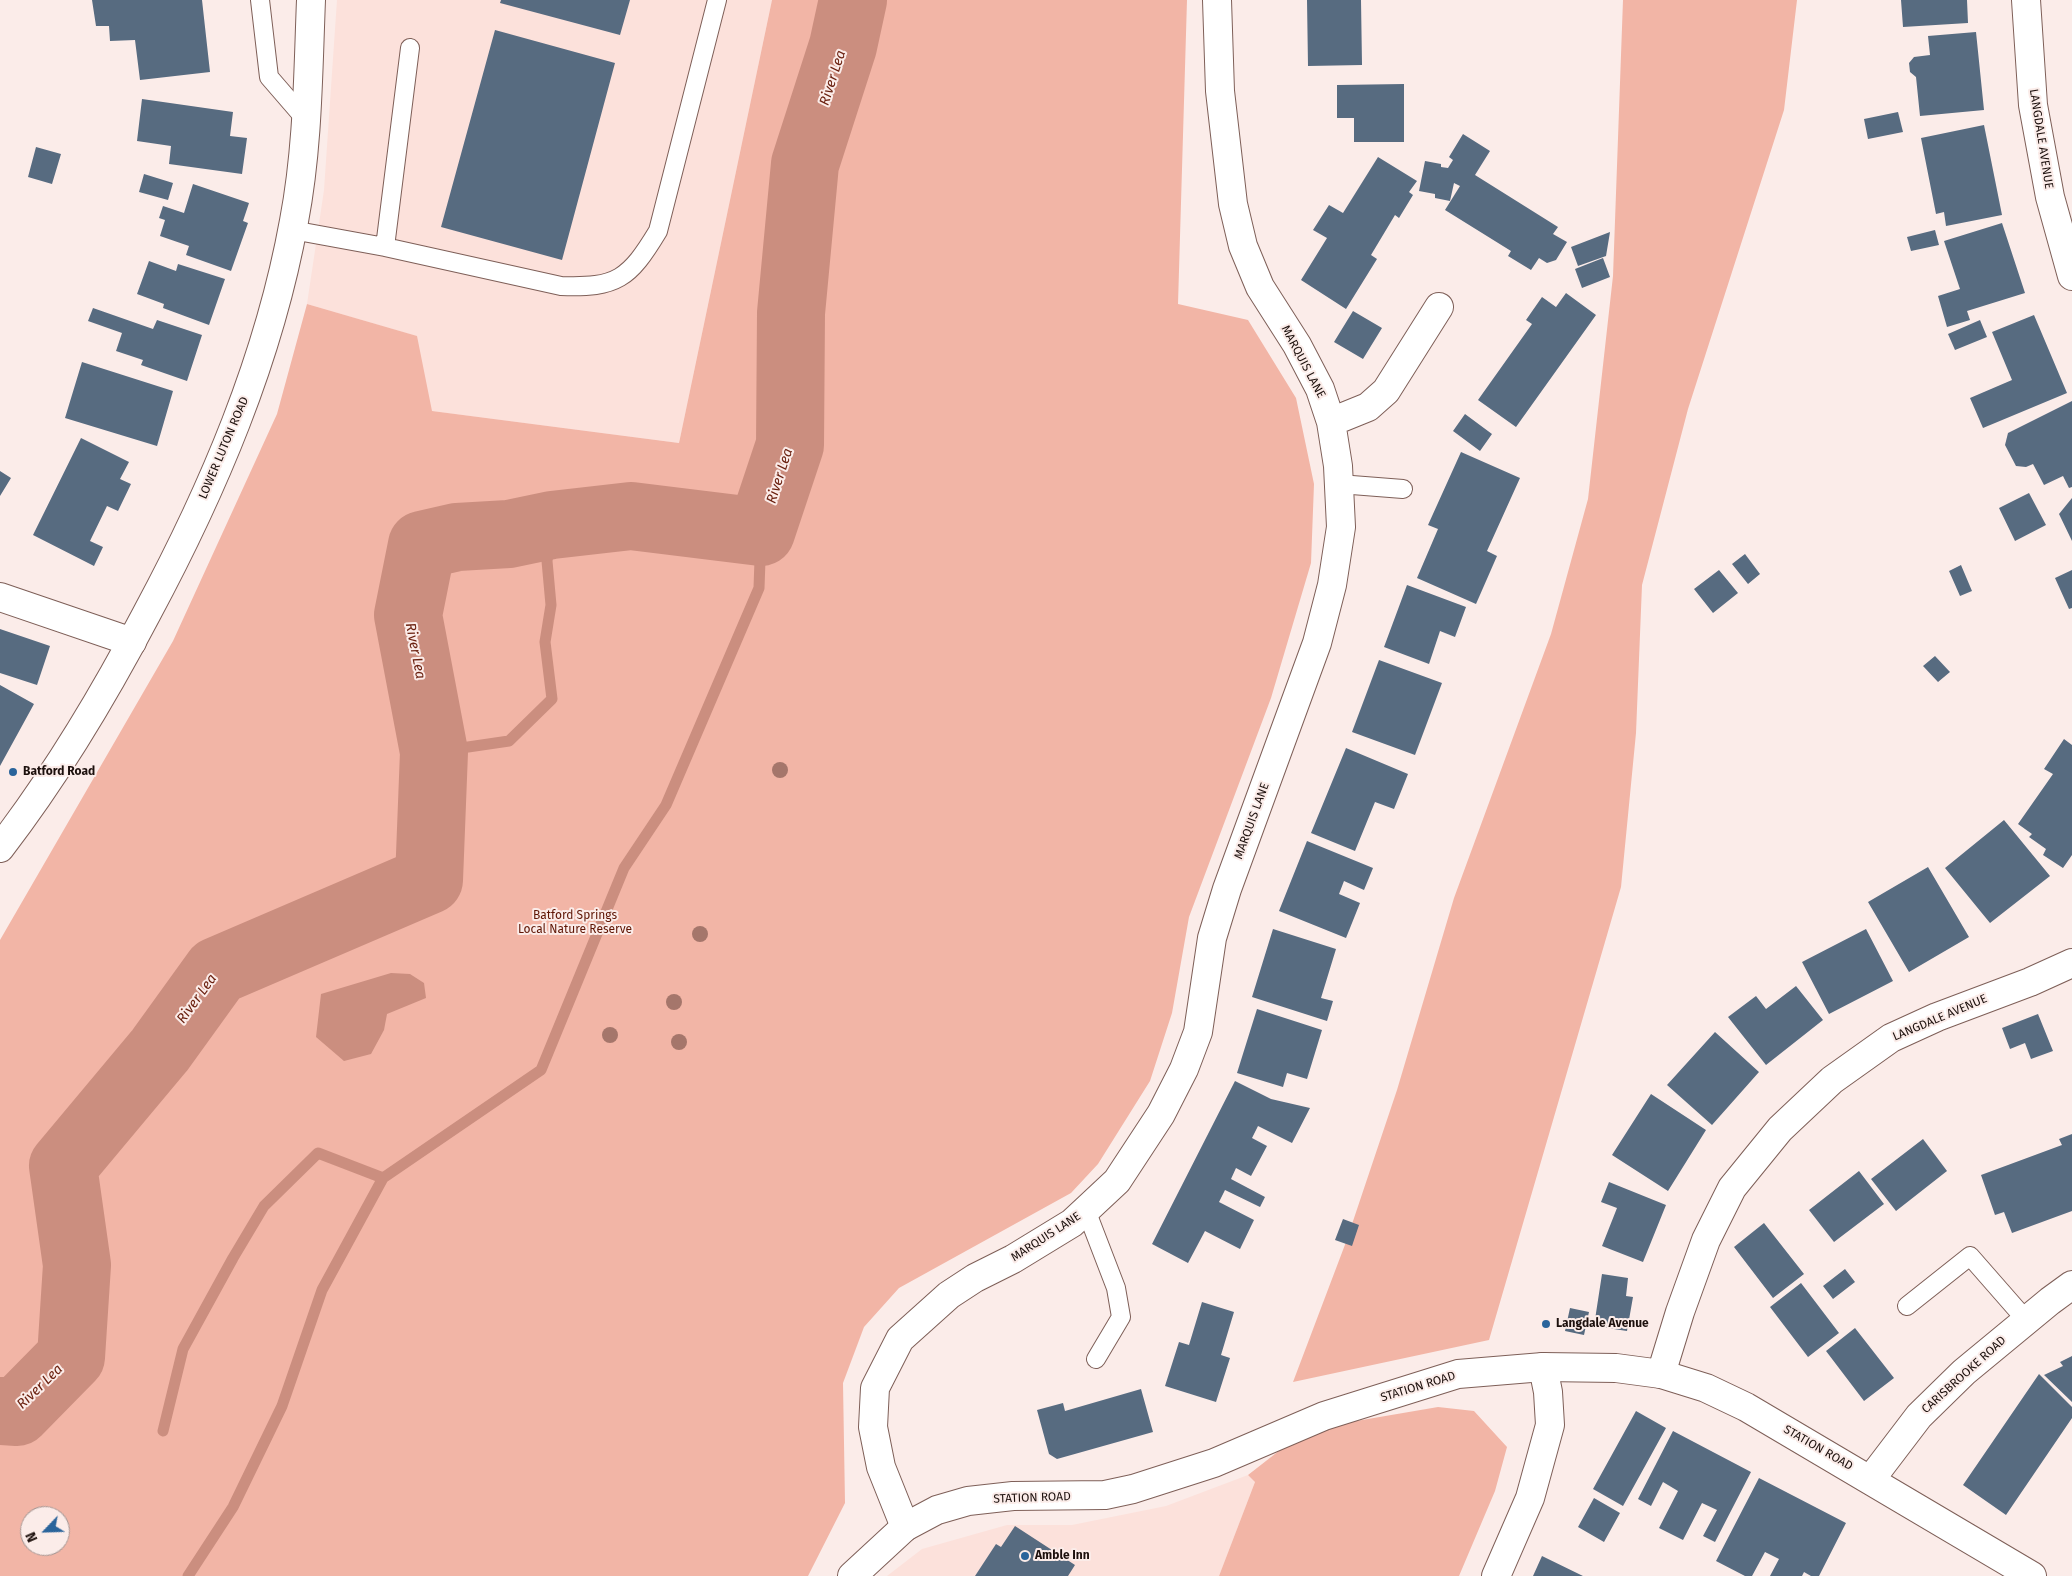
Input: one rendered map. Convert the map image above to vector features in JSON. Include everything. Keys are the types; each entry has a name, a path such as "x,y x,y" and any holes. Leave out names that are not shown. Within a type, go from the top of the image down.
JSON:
{"street":[{"name":"LOWER LUTON ROAD","path":"0,848 62,761 132,642 186,540 246,396 274,312 292,230 306,121 311,0"},
{"name":"MARQUIS LANE","path":"905,1527 880,1467 873,1426 875,1388 900,1339 949,1295 975,1278 1072,1223 1116,1181 1161,1114 1184,1069 1198,1032 1214,930 1230,880 1317,643 1332,585 1341,527 1339,484 1331,422 1320,389 1297,345 1260,287 1243,246 1233,204 1220,91 1217,0"},
{"name":"LANGDALE AVENUE","path":"2026,0 2033,105 2050,197 2072,276"},
{"path":"1331,422 1368,407 1386,391 1439,307"},
{"path":"0,597 132,642"},
{"name":"LANGDALE AVENUE","path":"1661,1374 1680,1312 1706,1240 1732,1188 1780,1129 1832,1080 1890,1038 1936,1017 2030,982 2072,963"},
{"name":"CARISBROOKE ROAD","path":"1871,1479 1919,1416 1964,1372 2026,1320 2072,1286"},
{"path":"1496,1576 1530,1498 1550,1425 1548,1392 1543,1367"},
{"name":"STATION ROAD","path":"852,1576 905,1527 937,1510 968,1501 1013,1496 1105,1495 1132,1489 1214,1462 1324,1416 1458,1374 1543,1367 1616,1368 1661,1374 1706,1388 1746,1407 1871,1479 2032,1576"}],"lane":[{"path":"260,0 269,77 306,121"},
{"path":"292,230 385,247 561,286 584,287 607,283 626,275 642,258 658,231 717,0"},
{"path":"385,247 410,48"},
{"path":"1339,484 1403,489"},
{"path":"1086,1210 1116,1288 1121,1317 1096,1359"},
{"path":"1907,1306 1970,1256 2026,1320"}],"shaded area":[{"path":"337,0 772,0 679,443 431,411 416,336 307,304 324,190"},
{"path":"391,973 410,974 424,983 426,998 387,1014 384,1030 371,1054 344,1061 316,1037 321,994"},
{"path":"1248,1475 1255,1482 1219,1576 887,1576 922,1549 1007,1525 1072,1525 1166,1506"}],"green space":[{"name":"Batford Springs Local Nature Reserve","path":"772,0 1187,0 1178,304 1248,320 1296,398 1314,484 1311,563 1271,698 1189,917 1172,1013 1150,1081 1098,1164 1071,1193 899,1288 864,1327 843,1383 845,1503 808,1576 0,1576 0,940 173,641 277,414 307,304 417,336 432,411 679,443"},
{"path":"1623,0 1797,0 1784,110 1688,409 1642,585 1636,733 1621,887 1489,1340 1293,1382 1346,1242 1397,1090 1454,898 1551,634 1588,499 1613,276"},
{"path":"1438,1407 1474,1411 1507,1447 1495,1491 1459,1576 1219,1576 1255,1482 1248,1475 1298,1436 1327,1426"}],"building":[{"path":"92,0 202,0 210,72 140,80 135,40 110,41 109,26 96,26"},
{"path":"501,0 630,0 620,35 500,3"},
{"path":"1307,0 1361,0 1362,65 1308,66"},
{"path":"1901,0 1967,0 1968,23 1903,27"},
{"path":"495,30 615,63 562,260 441,227"},
{"path":"1976,32 1984,110 1920,116 1916,77 1910,72 1909,63 1914,57 1930,55 1928,36"},
{"path":"1404,84 1404,142 1354,142 1354,118 1337,118 1337,85"},
{"path":"142,99 233,112 230,136 247,138 242,174 169,164 171,146 137,141"},
{"path":"1898,112 1903,132 1868,139 1864,119"},
{"path":"1984,125 2002,215 1946,226 1944,212 1936,214 1921,138"},
{"path":"1463,134 1490,151 1475,175 1558,227 1553,234 1567,242 1556,260 1547,263 1539,258 1531,270 1508,256 1511,251 1445,210 1460,186 1454,183 1450,201 1435,198 1435,194 1419,191 1425,161 1441,164 1441,167 1448,168 1453,160 1449,157"},
{"path":"36,147 61,154 52,184 28,177"},
{"path":"1378,157 1417,181 1409,192 1413,195 1399,218 1395,215 1371,255 1377,259 1346,309 1301,280 1327,238 1313,230 1329,205 1343,213"},
{"path":"144,174 173,183 168,200 139,192"},
{"path":"193,184 249,203 243,221 248,223 231,271 186,255 189,246 160,236 165,220 159,218 163,206 184,213"},
{"path":"2002,223 2025,293 1967,311 1970,320 1947,327 1938,296 1960,289 1944,241"},
{"path":"1935,230 1939,245 1911,251 1907,237"},
{"path":"1610,232 1606,256 1578,266 1571,247"},
{"path":"1603,258 1610,277 1582,288 1575,269"},
{"path":"149,261 176,271 178,264 225,279 209,325 163,308 164,304 137,294"},
{"path":"1566,293 1596,315 1516,427 1478,400 1532,324 1526,320 1542,297 1556,307"},
{"path":"93,308 153,329 157,320 202,335 187,381 141,365 143,360 116,351 122,333 88,321"},
{"path":"1353,311 1382,328 1363,359 1334,342"},
{"path":"2034,315 2067,393 1983,428 1970,398 2012,380 1992,332"},
{"path":"1980,320 1987,337 1955,350 1948,334"},
{"path":"82,362 173,391 157,446 65,418"},
{"path":"2072,401 2072,487 2069,488 2063,476 2044,485 2033,464 2026,467 2016,466 2005,445 2008,433"},
{"path":"1465,414 1492,434 1480,451 1453,431"},
{"path":"81,438 129,462 120,479 131,484 118,511 107,506 90,541 103,547 94,566 33,535"},
{"path":"1461,452 1520,478 1487,551 1497,556 1476,604 1417,578 1438,529 1428,525"},
{"path":"0,471 11,478 0,496"},
{"path":"2029,493 2046,525 2015,541 1999,508"},
{"path":"2072,498 2072,541 2059,514"},
{"path":"1745,554 1760,574 1748,584 1732,564"},
{"path":"1961,565 1972,591 1960,596 1949,571"},
{"path":"1719,570 1738,593 1713,613 1694,589"},
{"path":"2072,570 2072,608 2069,609 2055,578"},
{"path":"1407,585 1466,607 1455,637 1440,631 1429,664 1384,647"},
{"path":"0,629 50,646 37,685 0,673"},
{"path":"1935,656 1950,672 1938,682 1923,666"},
{"path":"1379,660 1442,683 1415,755 1352,732"},
{"path":"0,685 34,704 0,766"},
{"path":"2064,739 2072,745 2072,855 2063,868 2043,855 2046,849 2029,837 2032,834 2018,824 2053,774 2044,769"},
{"path":"1346,748 1408,774 1394,809 1375,802 1355,851 1311,833"},
{"path":"2004,820 2050,876 1990,923 1945,868"},
{"path":"1307,841 1373,868 1364,890 1344,881 1339,894 1360,903 1346,938 1279,911"},
{"path":"1928,867 1969,937 1909,972 1868,902"},
{"path":"1273,929 1336,949 1321,998 1333,1001 1327,1021 1252,997"},
{"path":"1866,929 1893,981 1829,1014 1802,962"},
{"path":"1796,986 1823,1020 1766,1065 1728,1017 1756,996 1766,1009"},
{"path":"1257,1009 1322,1030 1307,1079 1287,1073 1283,1087 1237,1073"},
{"path":"2038,1014 2053,1051 2031,1059 2025,1043 2010,1049 2002,1028"},
{"path":"1715,1032 1759,1072 1712,1125 1667,1085"},
{"path":"1235,1081 1271,1099 1310,1108 1292,1143 1258,1126 1252,1138 1267,1146 1251,1176 1236,1168 1231,1179 1265,1197 1260,1207 1225,1190 1219,1202 1254,1220 1240,1249 1205,1231 1188,1263 1152,1244"},
{"path":"1651,1094 1706,1130 1668,1191 1612,1155"},
{"path":"2072,1134 2072,1211 2012,1233 2004,1212 1995,1215 1981,1175 2062,1145 2059,1139"},
{"path":"1923,1139 1947,1171 1896,1211 1871,1179"},
{"path":"1859,1171 1884,1204 1834,1242 1809,1210"},
{"path":"1609,1182 1666,1205 1643,1262 1602,1246 1617,1208 1601,1202"},
{"path":"1343,1219 1359,1225 1352,1246 1335,1240"},
{"path":"1764,1223 1804,1274 1773,1298 1734,1247"},
{"path":"1845,1269 1855,1282 1833,1299 1823,1286"},
{"path":"1602,1274 1628,1278 1626,1296 1633,1297 1627,1331 1594,1326"},
{"path":"1801,1283 1839,1333 1808,1357 1770,1307"},
{"path":"1202,1302 1234,1312 1221,1355 1230,1358 1216,1402 1165,1386 1179,1342 1189,1345"},
{"path":"1570,1308 1589,1312 1584,1335 1565,1331"},
{"path":"1855,1328 1894,1378 1864,1401 1826,1351"},
{"path":"2072,1356 2072,1402 2044,1375 2063,1366 2060,1362"},
{"path":"2039,1374 2072,1407 2072,1418 2006,1515 1963,1485"},
{"path":"1141,1389 1153,1432 1057,1459 1049,1454 1037,1410 1063,1403 1065,1411"},
{"path":"1636,1411 1666,1428 1623,1506 1593,1489"},
{"path":"1673,1431 1751,1472 1715,1542 1703,1536 1717,1510 1702,1503 1683,1540 1659,1528 1678,1491 1663,1482 1651,1506 1638,1499"},
{"path":"1759,1478 1846,1523 1819,1576 1811,1576 1804,1572 1802,1576 1770,1576 1779,1559 1765,1552 1752,1576 1745,1576 1716,1561"},
{"path":"1594,1498 1620,1513 1604,1542 1578,1527"},
{"name":"Amble Inn","path":"1015,1526 1075,1565 1068,1576 975,1576 996,1544 1001,1547"},
{"path":"1542,1556 1583,1576 1533,1576"}],"waterway":[{"name":"River Lea","path":"0,1411 17,1412 71,1357 77,1265 63,1166 160,1050 217,971 429,880 434,752 408,615 422,545 457,537 509,534 552,525 631,516 761,532 790,445 791,313 805,164 843,46 853,0"},
{"path":"434,752 509,741 552,699 545,642 551,605 547,561 552,525"},
{"path":"188,1576 233,1507 282,1406 322,1290 383,1178 541,1070 624,868 666,805 759,588 761,532"},
{"path":"163,1431 183,1349 264,1206 318,1153 383,1178"}],"place":[{"name":"Batford Road","path":"13,772"},
{"name":"Langdale Avenue","path":"1546,1324"},
{"name":"Amble Inn","path":"1025,1556"}]}
